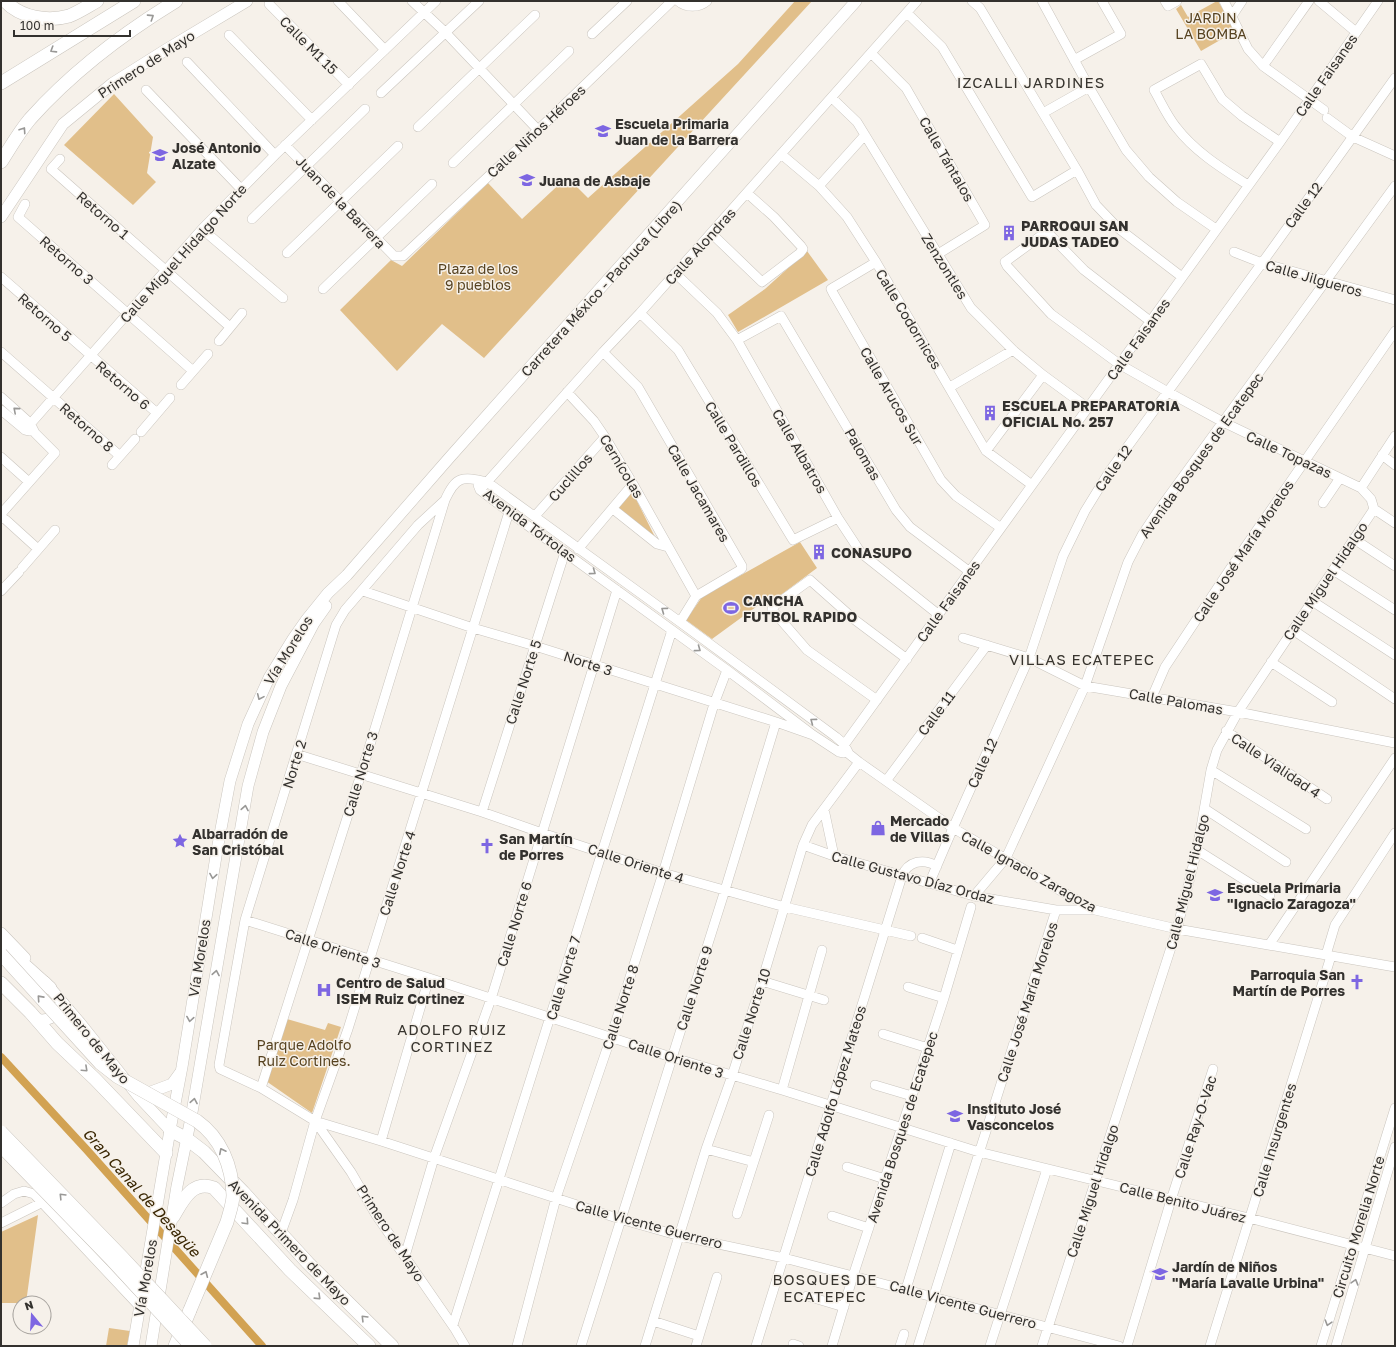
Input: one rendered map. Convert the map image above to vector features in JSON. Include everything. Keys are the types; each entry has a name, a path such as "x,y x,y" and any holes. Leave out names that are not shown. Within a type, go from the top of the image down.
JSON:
{"highway":[{"path":"5,1 22,13 45,19 68,16 97,1"},
{"path":"2,82 134,1"},
{"path":"1,162 29,120 79,70 127,33 176,1"},
{"path":"1,944 54,992"},
{"path":"1,944 100,1063 118,1077 201,1124 213,1135 223,1152 230,1170 233,1195 231,1207 227,1222 175,1346"},
{"path":"1,983 33,1015"},
{"name":"Primero de Mayo","path":"33,1015 57,1042 95,1078 166,1153"},
{"name":"Primero de Mayo","path":"170,1130 187,1139"},
{"path":"1,1132 205,1346"},
{"name":"Avenida Primero de Mayo","path":"187,1139 210,1158 308,1263 392,1346"},
{"path":"1,1146 112,1260 191,1346"},
{"name":"Avenida Primero de Mayo","path":"173,1217 184,1198 196,1187 206,1186 217,1190 290,1270 370,1346"}],"main road":[{"name":"Primero de Mayo","path":"1,217 63,124 113,83 247,1"},
{"name":"Carretera México - Pachuca (Libre)","path":"347,575 450,457 856,1"},
{"name":"Vía Morelos","path":"133,1346 230,780 248,724 269,678 307,619 328,593 347,575"},
{"name":"Vía Morelos","path":"151,1346 166,1262 177,1186 187,1139 248,786 263,732 281,686 314,623 347,575"},
{"name":"Primero de Mayo","path":"1,976 33,1015"},
{"name":"Primero de Mayo","path":"54,992 132,1086 139,1097 170,1130"},
{"path":"33,1015 46,1020 55,1015 59,1006 54,992"},
{"path":"132,1086 139,1091 148,1093 159,1090 172,1084 181,1071"}],"street":[{"path":"338,1 385,50"},
{"path":"412,1 445,32 515,104 538,130"},
{"name":"Calle Miguel Hidalgo Norte","path":"28,427 202,229 285,145 436,1"},
{"path":"381,93 479,1"},
{"path":"592,34 627,1"},
{"name":"Calle Niños Héroes","path":"398,257 403,256 538,130 672,1"},
{"path":"678,1 681,4 688,6 696,6 707,1"},
{"name":"Calle Alondras","path":"480,490 918,1"},
{"path":"972,1 980,8 1096,205 1118,228 1182,277"},
{"path":"1042,1 1089,87 1126,150 1149,177 1177,202 1216,229"},
{"path":"1074,60 1120,34 1102,1"},
{"path":"1164,1 1168,6 1177,1"},
{"path":"1224,1 1248,49 1263,66 1310,99 1325,114 1353,137 1395,156"},
{"path":"1232,16 1242,1"},
{"path":"1263,66 1309,1"},
{"path":"1319,1 1356,32"},
{"name":"Calle Faisanes","path":"839,752 1280,142 1378,1"},
{"name":"Calle M1 15","path":"269,4 349,85"},
{"path":"907,13 942,47 1032,198 1076,170"},
{"path":"418,127 535,16"},
{"path":"229,35 312,120"},
{"path":"453,163 569,51"},
{"name":"Calle Tántalos","path":"871,53 906,88 985,225 938,254"},
{"path":"187,62 275,155"},
{"path":"1248,185 1199,151 1176,127 1154,90 1201,64 1222,99 1242,116 1280,142"},
{"name":"Calle 12","path":"930,884 936,866 1029,658 1063,556 1085,511 1109,472 1395,78"},
{"path":"1043,113 1089,87"},
{"path":"146,90 241,189"},
{"name":"Zenzontles","path":"832,98 857,122 971,308 1013,350 1043,375 1088,408"},
{"path":"252,218 364,109"},
{"path":"819,186 865,135"},
{"name":"Juan de la Barrera","path":"285,145 394,256 398,257"},
{"path":"288,253 398,146"},
{"name":"Calle Codornices","path":"781,154 819,186 847,217 876,262 986,451 1032,485"},
{"name":"Retorno 1","path":"60,158 51,169 166,270"},
{"path":"322,289 432,184"},
{"name":"Avenida Bosques de Ecatepec","path":"974,896 1006,858 1085,686 1128,562 1142,535 1395,186"},
{"path":"711,233 762,282 800,253 803,249 774,217 746,193"},
{"name":"Retorno 3","path":"25,204 18,217 128,313"},
{"path":"202,229 282,298"},
{"name":"Calle Topazas","path":"1150,321 1084,270 1046,232 1005,262 1052,314 1119,364 1223,422 1361,488"},
{"name":"Calle Jilgueros","path":"1234,252 1262,263 1395,300"},
{"name":"Calle Arucos Sur","path":"876,262 831,289 941,480 956,496 1001,528"},
{"path":"166,270 230,327"},
{"name":"Calle Albatros","path":"675,273 717,313 737,340 838,518 861,553 939,615"},
{"name":"Retorno 5","path":"1,277 90,356"},
{"path":"128,313 193,371"},
{"path":"219,341 242,313"},
{"name":"Calle Pardillos","path":"640,313 678,350 793,540 838,518"},
{"name":"Palomas","path":"737,340 781,316 896,510 910,527 970,572"},
{"name":"Calle José María Morelos","path":"1152,697 1165,667 1232,566 1395,331"},
{"path":"950,387 1013,350"},
{"name":"Retorno 8","path":"1,352 120,456"},
{"name":"Calle Jacamares","path":"603,352 638,387 742,566 740,570 696,596 680,622"},
{"path":"181,385 208,354"},
{"name":"Retorno 6","path":"90,356 157,413"},
{"path":"986,451 1043,375"},
{"name":"Cernícolas","path":"567,392 594,421 605,437 696,596"},
{"path":"1,397 28,427"},
{"name":"Retorno 6","path":"141,432 170,398"},
{"path":"1,410 35,432 55,453 1,516 38,549"},
{"path":"1361,488 1395,436"},
{"name":"Cuclillos","path":"535,516 605,437"},
{"name":"Retorno 8","path":"112,465 135,439"},
{"path":"1382,455 1395,465"},
{"path":"1,457 29,482"},
{"name":"Calle Norte 3","path":"261,1088 361,774 445,500 455,483 463,478 476,479"},
{"path":"1324,503 1340,478"},
{"name":"Avenida Tórtolas","path":"476,479 487,482 535,516 844,744"},
{"name":"Avenida Tórtolas","path":"476,479 480,490 509,512 727,670 813,735 839,752"},
{"path":"578,549 633,484"},
{"name":"Calle Miguel Hidalgo","path":"1042,1346 1177,929 1198,850 1211,770 1217,750 1226,731 1238,712 1374,509 1371,499 1361,488"},
{"name":"Norte 2","path":"219,1065 245,920 336,625 345,610 418,525 445,500"},
{"name":"Cernícolas","path":"613,509 657,544 668,547"},
{"path":"1374,509 1395,523"},
{"name":"Calle Norte 4","path":"281,1234 315,1121 348,1029 509,512"},
{"path":"1,591 55,530"},
{"path":"1354,539 1395,566"},
{"name":"Calle Norte 5","path":"482,812 565,552"},
{"path":"1333,570 1395,610"},
{"path":"877,700 806,650 774,612 772,609 774,606 810,580 855,620 907,659"},
{"name":"Norte 3","path":"363,590 473,628 535,646 813,735"},
{"name":"Calle Norte 6","path":"405,1256 434,1158 491,999 595,666 617,590"},
{"path":"1312,600 1395,654"},
{"name":"Calle Norte 7","path":"453,1325 672,630"},
{"path":"1292,630 1395,699"},
{"name":"Calle Palomas","path":"963,638 1029,658 1085,686 1238,712 1395,743"},
{"name":"Calle 11","path":"886,781 987,645"},
{"path":"1271,662 1332,702"},
{"name":"Calle Norte 8","path":"517,1346 556,1198 611,1037 714,704 727,670"},
{"name":"Calle Norte 9","path":"581,1346 671,1057 725,890 776,722"},
{"name":"Calle Vialidad 4","path":"1226,731 1327,799"},
{"name":"Calle Ignacio Zaragoza","path":"844,744 849,754 859,762 953,828 1095,910 1177,929 1395,967"},
{"name":"Calle Ignacio Zaragoza","path":"839,752 849,754"},
{"name":"Calle Oriente 4","path":"296,754 482,812 663,872 785,907 911,936"},
{"path":"1269,945 1395,758"},
{"name":"Calle Norte 10","path":"645,1346 706,1148 732,1076 762,981 803,845 812,825 859,762"},
{"path":"1211,770 1306,829"},
{"path":"1205,808 1286,862"},
{"path":"824,809 834,856"},
{"name":"Calle Insurgentes","path":"1210,1346 1329,956 1335,925 1395,833"},
{"name":"Calle Gustavo Díaz Ordaz","path":"803,845 834,856 974,896 1056,910 1095,910"},
{"path":"1198,850 1270,896"},
{"name":"Calle Adolfo López Mateos","path":"756,1346 902,876 905,870 912,864 921,861 930,862 936,866"},
{"name":"Avenida Bosques de Ecatepec","path":"832,1346 853,1276 944,998 970,907"},
{"name":"Calle José María Morelos","path":"918,1346 1056,910"},
{"name":"Calle Oriente 3","path":"245,920 671,1057 902,1127"},
{"path":"922,938 958,950"},
{"path":"782,1090 822,950"},
{"path":"382,1141 429,978"},
{"path":"762,981 824,1000"},
{"path":"908,987 944,998"},
{"path":"883,1034 928,1048"},
{"name":"Calle Vicente Guerrero","path":"219,1065 223,1072 261,1088 315,1121 382,1141 620,1219 680,1236 784,1258 906,1289 1119,1346"},
{"name":"Calle Ray-O-Vac","path":"1127,1346 1171,1200 1213,1069"},
{"path":"875,1085 912,1096"},
{"name":"Circuito Morelia Norte","path":"1321,1346 1395,1108"},
{"path":"737,1214 768,1115"},
{"name":"Primero de Mayo","path":"315,1121 350,1172 376,1215 453,1325 465,1346"},
{"name":"Calle Benito Juárez","path":"902,1127 979,1152 1171,1200 1250,1218 1395,1256"},
{"path":"906,1289 952,1143"},
{"name":"Circuito Morelia Norte","path":"1336,1346 1395,1147"},
{"path":"706,1148 754,1162"},
{"path":"847,1167 885,1179"},
{"path":"990,1346 1047,1169"},
{"path":"1,1202 14,1194 24,1191 34,1194 140,1307"},
{"path":"1,1223 43,1202"},
{"path":"832,1216 869,1228"},
{"path":"696,1346 717,1277"},
{"path":"807,1296 844,1307"},
{"path":"653,1322 699,1336"},
{"path":"900,1346 904,1334"}],"green space":[{"name":"Plaza de los 9 pueblos","path":"795,1 812,1 484,358 442,324 397,371 340,310 391,260 402,266 488,183 522,219 567,177 588,198 738,64"},
{"name":"JARDIN LA BOMBA","path":"1217,1 1236,31 1201,51 1176,9 1181,5 1188,17"},
{"path":"114,94 153,137 147,173 156,182 133,205 64,145"},
{"path":"807,251 828,280 738,332 728,315 765,289"},
{"path":"631,489 655,537 616,507"},
{"path":"800,542 817,568 770,603 760,604 712,639 686,620 702,597"},
{"name":"Parque Adolfo Ruiz Cortines.","path":"287,1019 325,1030 328,1023 341,1027 312,1113 266,1081"},
{"path":"38,1215 27,1295 12,1295 12,1303 1,1303 1,1232"},
{"path":"109,1328 130,1331 127,1346 106,1346"}],"waterway":[{"name":"Gran Canal de Desagüe","path":"1,1057 86,1149 262,1346"}],"place":[{"name":"Escuela Primaria Juan de la Barrera","path":"603,131"},
{"name":"José Antonio Alzate","path":"160,155"},
{"name":"Juana de Asbaje","path":"527,180"},
{"name":"PARROQUI SAN JUDAS TADEO","path":"1009,233"},
{"name":"ESCUELA PREPARATORIA OFICIAL No. 257","path":"990,413"},
{"name":"CONASUPO","path":"819,552"},
{"name":"CANCHA FUTBOL RAPIDO","path":"731,608"},
{"name":"Mercado de Villas","path":"878,828"},
{"name":"Albarradón de San Cristóbal","path":"180,841"},
{"name":"San Martín de Porres","path":"487,846"},
{"name":"Escuela Primaria \"Ignacio Zaragoza\"","path":"1215,895"},
{"name":"Parroquia San Martín de Porres","path":"1357,982"},
{"name":"Centro de Salud ISEM Ruiz Cortinez","path":"324,990"},
{"name":"Instituto José Vasconcelos","path":"955,1116"},
{"name":"Jardín de Niños \"María Lavalle Urbina\"","path":"1160,1274"}],"district":[{"name":"IZCALLI JARDINES","path":"1031,82"},
{"name":"VILLAS ECATEPEC","path":"1082,659"},
{"name":"ADOLFO RUIZ CORTINEZ","path":"452,1038"},
{"name":"BOSQUES DE ECATEPEC","path":"825,1288"}]}
